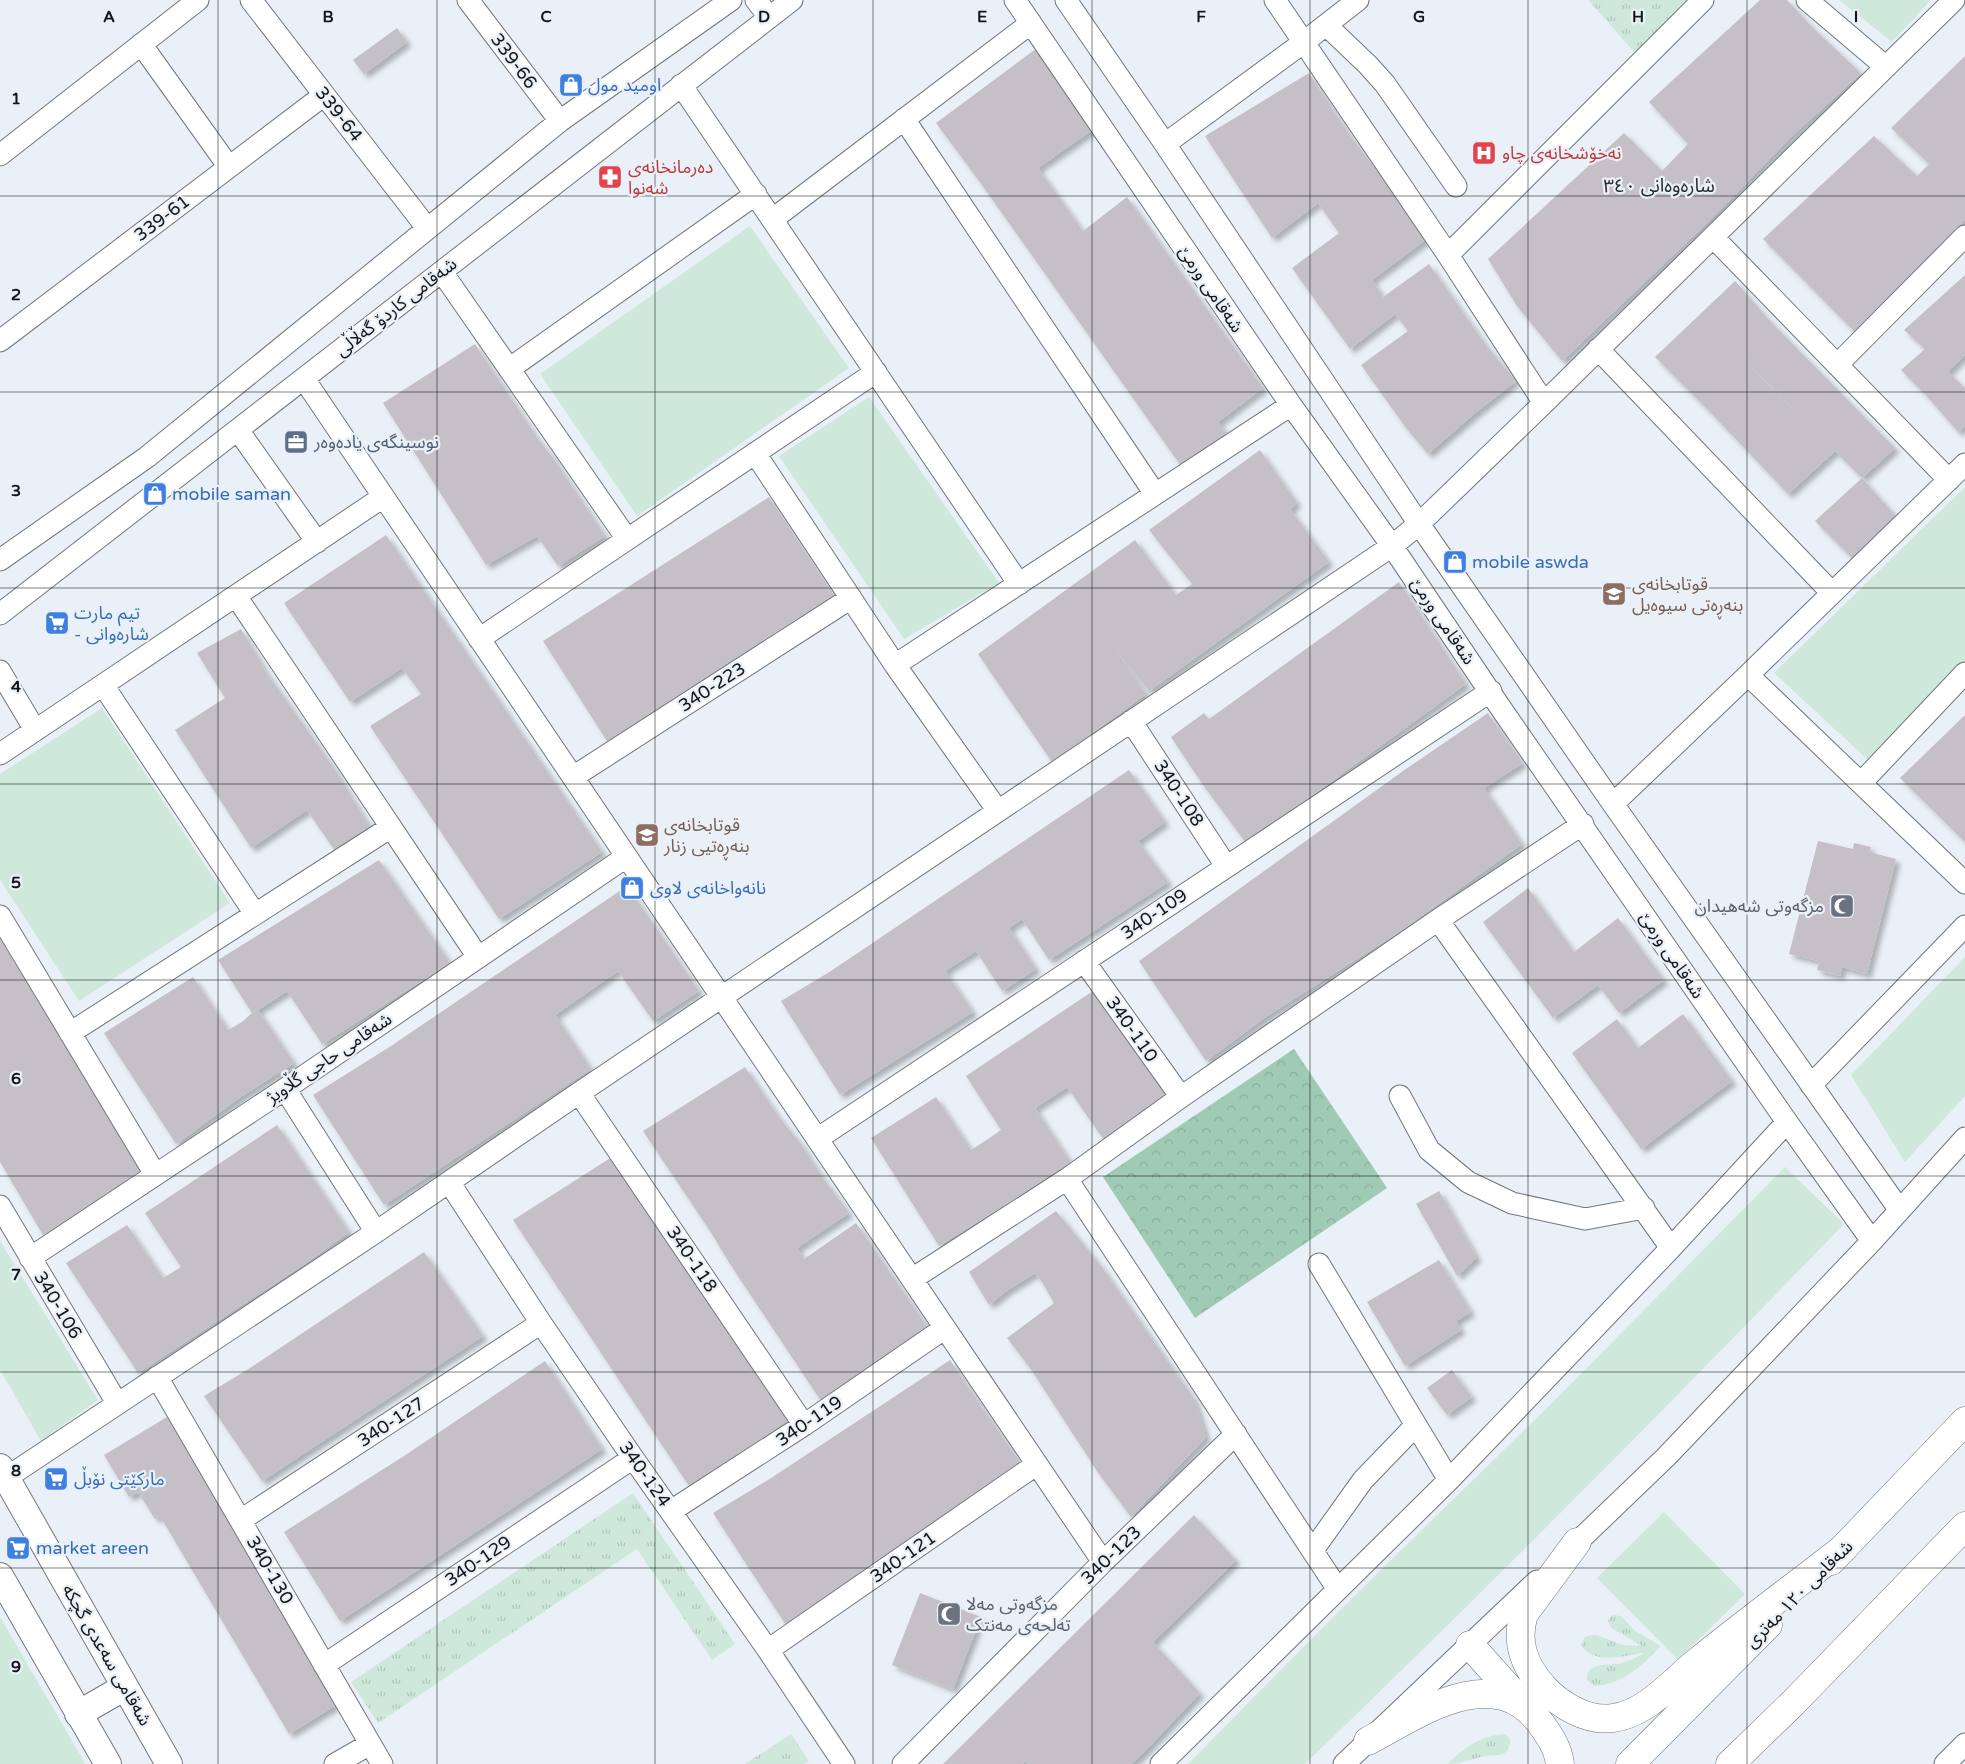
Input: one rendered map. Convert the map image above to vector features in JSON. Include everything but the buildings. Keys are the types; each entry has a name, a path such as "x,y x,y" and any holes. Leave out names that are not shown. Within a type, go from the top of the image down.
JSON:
{"highway":[{"name":"شەقامی ١٢٠ مەتری","path":"1630,1764 1844,1548 1965,1421"},
{"path":"1730,1764 1965,1526"},
{"path":"1577,1542 1524,1614 1520,1636 1523,1658 1536,1678 1551,1695 1574,1710 1598,1719 1612,1719 1624,1716 1650,1701 1696,1662 1844,1548"},
{"path":"1475,1641 1536,1678"},
{"path":"1475,1641 1549,1735 1559,1756 1560,1764"},
{"path":"1368,1741 1427,1710 1462,1696 1475,1694 1502,1696 1514,1700 1530,1712"},
{"path":"1740,1764 1792,1703"}],"main road":[{"name":"شەقامی سەعدی گچکە","path":"3,1473 169,1764"},
{"path":"0,1576 108,1764"},
{"path":"78,1714 125,1687"}],"street":[{"path":"0,155 198,0"},
{"name":"339-64","path":"251,0 427,228"},
{"path":"0,560 147,457 560,121 731,0"},
{"path":"756,0 769,17"},
{"name":"شەقامی کاردۆ گەڵاڵی","path":"0,614 792,0"},
{"name":"شەقامی ورمێ","path":"1015,0 1291,405 1392,546 1498,704 1583,824 1787,1122 1872,1241"},
{"name":"شەقامی ورمێ","path":"1066,0 1165,144 1419,524 1613,804 1899,1209"},
{"path":"1275,0 1448,256 1544,403"},
{"path":"1165,144 1358,0"},
{"path":"1448,256 1703,0"},
{"path":"1807,0 1886,67"},
{"path":"3,1473 117,1404 376,1232 721,997 1392,546 1419,524 1544,403 1954,0"},
{"name":"339-66","path":"469,1 560,121"},
{"path":"773,219 1031,23"},
{"path":"1326,25 1368,65 1384,84 1456,186"},
{"path":"141,44 229,167"},
{"path":"681,85 1019,584"},
{"name":"339-61","path":"0,341 324,95"},
{"path":"904,120 1155,494"},
{"path":"509,369 756,194"},
{"path":"1837,365 1965,236"},
{"path":"1713,237 1949,480"},
{"path":"442,272 627,540"},
{"path":"1598,350 1832,594"},
{"path":"480,639 876,372"},
{"path":"304,379 1103,1562"},
{"path":"895,665 1291,405"},
{"path":"238,430 317,542"},
{"path":"755,453 895,665 998,811"},
{"path":"1613,804 1965,464"},
{"path":"0,754 384,497"},
{"path":"236,596 478,956"},
{"name":"340-223","path":"573,777 851,598"},
{"path":"0,672 35,730"},
{"path":"1861,783 1965,673"},
{"path":"1748,675 1965,883"},
{"path":"103,685 255,914"},
{"name":"340-109","path":"817,1139 1491,691"},
{"name":"340-108","path":"1131,721 1226,866"},
{"path":"912,1278 1067,1179 1181,1097 1438,920 1583,824"},
{"path":"70,1033 390,827"},
{"name":"شەقامی حاجی گڵاویژ","path":"30,1258 285,1089 626,857"},
{"path":"0,916 155,1174"},
{"path":"1438,920 1644,1208 1670,1248"},
{"path":"1811,1085 1965,926"},
{"name":"340-110","path":"1084,961 1181,1097"},
{"path":"285,1089 376,1232"},
{"name":"340-118","path":"579,1093 804,1425"},
{"path":"1400,1096 1429,1150 1468,1182 1512,1203 1585,1219 1644,1208"},
{"path":"1162,1764 1449,1480 1787,1122"},
{"path":"1344,1764 1666,1457 1872,1241 1965,1138"},
{"path":"1067,1179 1338,1588"},
{"name":"340-124","path":"449,1182 541,1323 633,1458 768,1650 839,1762"},
{"name":"340-106","path":"0,1206 117,1404"},
{"path":"1319,1264 1449,1480"},
{"name":"340-127","path":"241,1520 541,1323"},
{"name":"340-119","path":"671,1511 804,1425 945,1328"},
{"name":"340-130","path":"157,1376 382,1764"},
{"path":"1313,1550 1363,1480 1416,1425"},
{"name":"340-123","path":"903,1764 1103,1562 1236,1434"},
{"name":"340-129","path":"324,1665 633,1458"},
{"name":"340-121","path":"768,1650 1037,1464"},
{"path":"335,1764 370,1744"},
{"path":"1946,1764 1965,1744"}],"green space":[{"path":"1588,0 1690,0 1636,54"},
{"path":"1839,0 1931,0 1892,42"},
{"path":"750,226 849,368 637,516 540,374"},
{"path":"869,397 999,583 904,639 779,456"},
{"path":"1965,487 1965,662 1874,758 1868,760 1774,673"},
{"path":"102,708 230,903 79,1001 0,880 0,774"},
{"path":"1965,957 1965,1096 1905,1162 1851,1075"},
{"path":"1294,1049 1387,1188 1195,1318 1103,1177"},
{"path":"1785,1167 1844,1224 1577,1497 1305,1764 1188,1764 1336,1614 1559,1396"},
{"path":"0,1241 98,1400 41,1441 0,1370"},
{"path":"633,1493 735,1644 712,1660 637,1549 378,1723 351,1682"},
{"path":"1664,1512 1745,1594 1678,1660 1597,1578"},
{"path":"1612,1615 1621,1616 1634,1630 1661,1646 1639,1667 1623,1678 1604,1685 1594,1686 1587,1680 1587,1674 1594,1667 1622,1663 1644,1653 1610,1658 1602,1657 1587,1651 1581,1645 1585,1637 1597,1635 1623,1645 1642,1646 1611,1628 1608,1621"},
{"path":"0,1617 78,1751 85,1764 0,1764"},
{"path":"791,1734 809,1761 804,1764 745,1764"},
{"path":"1504,1734 1509,1737 1510,1743 1504,1753 1448,1764 1473,1743 1488,1737"}],"place":[{"name":"اوميد مول","path":"571,85"},
{"name":"نەخۆشخانەی چاو","path":"1484,153"},
{"name":"دەرمانخانەی شەنوا","path":"610,177"},
{"name":"نوسینگەی یادەوەر","path":"296,442"},
{"name":"mobile saman","path":"155,494"},
{"name":"mobile aswda","path":"1455,562"},
{"name":"قوتابخانەی بنەڕەتی سیوەیل","path":"1614,594"},
{"name":"تیم مارت - شارەوانی","path":"57,623"},
{"name":"قوتابخانەی بنەڕەتیی زنار","path":"647,835"},
{"name":"نانەواخانەی لاوی","path":"632,888"},
{"name":"مزگەوتی شەهیدان","path":"1842,906"},
{"name":"مارکێتی نۆبڵ","path":"56,1479"},
{"name":"market areen","path":"18,1548"},
{"name":"مزگەوتی مەلا تەلحەی مەنتک","path":"949,1614"}],"district":[{"name":"شارەوەانی ٣٤٠","path":"1659,186"}]}
